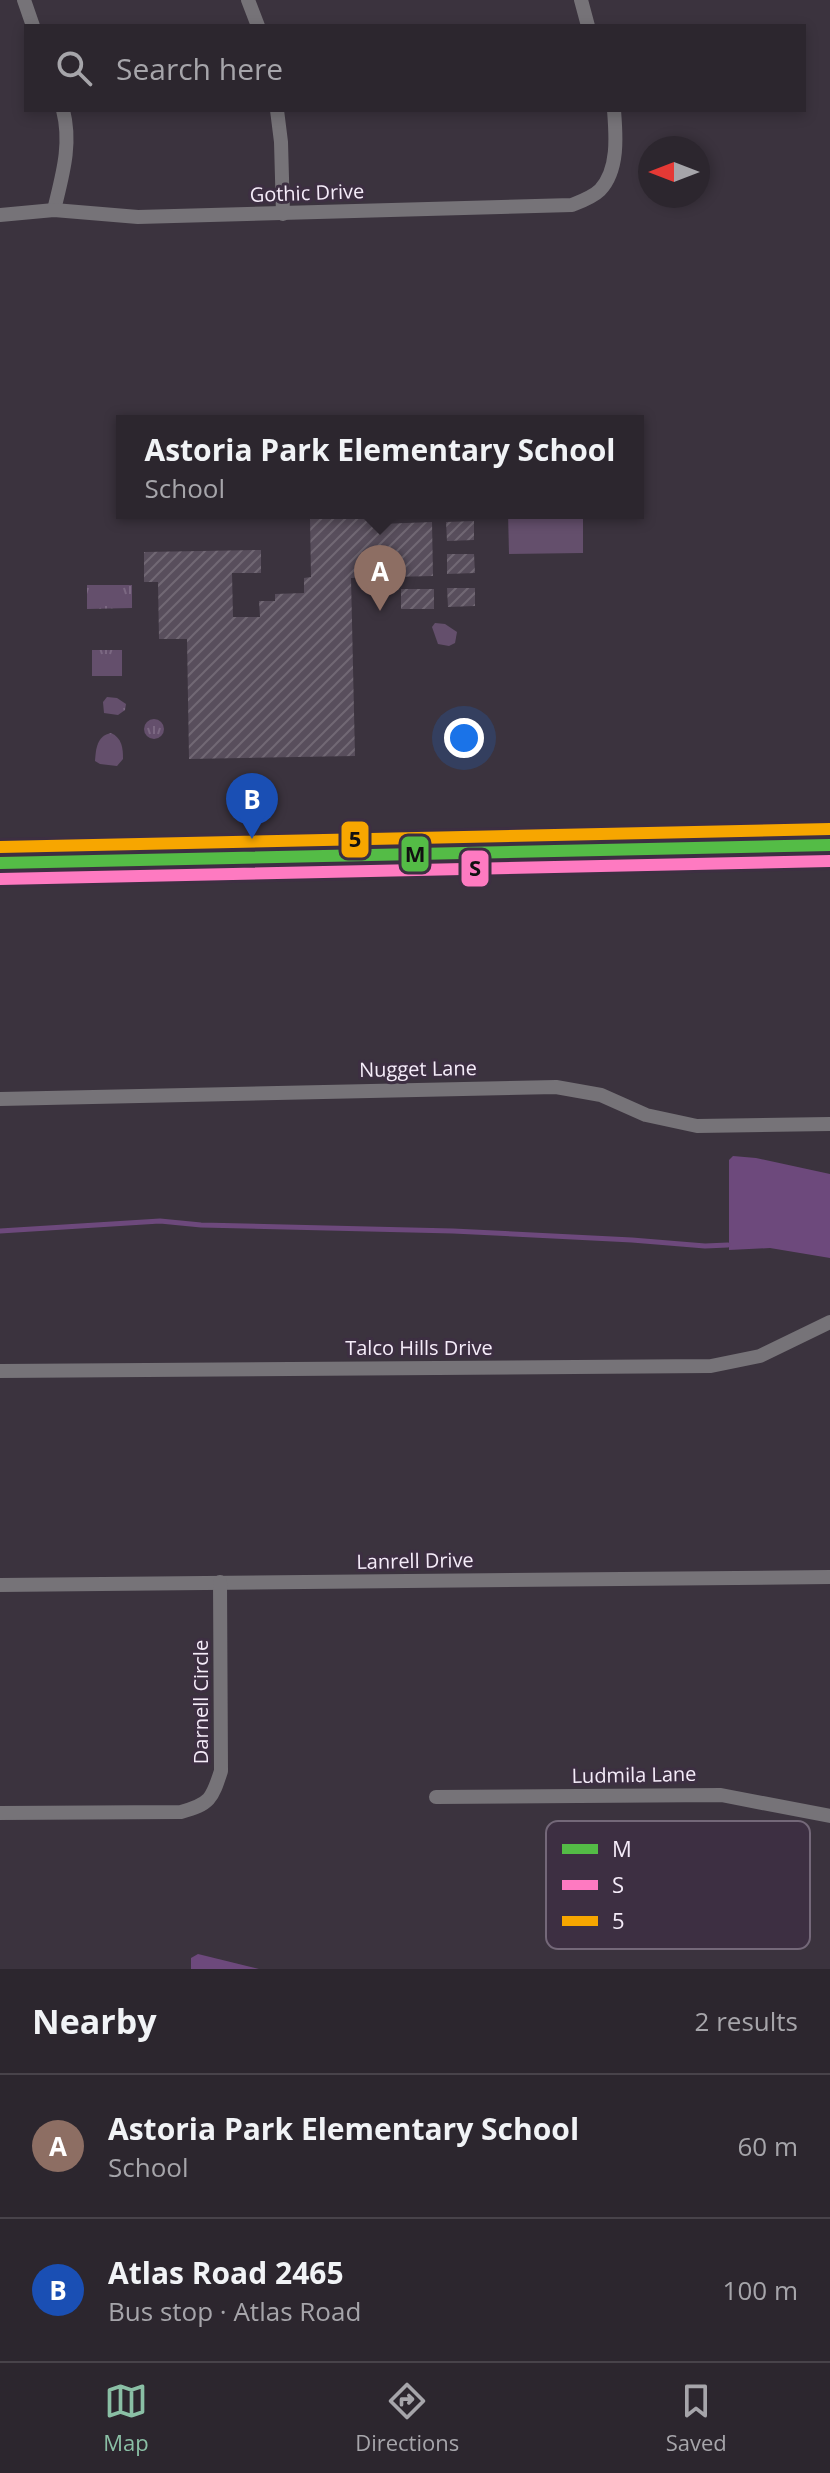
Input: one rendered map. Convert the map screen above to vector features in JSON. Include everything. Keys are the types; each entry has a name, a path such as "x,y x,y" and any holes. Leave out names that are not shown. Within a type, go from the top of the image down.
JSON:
{"street":[{"path":"24,0 32,24"},
{"path":"248,0 257,24"},
{"path":"581,0 587,24"},
{"path":"54,210 67,149 63,112"},
{"path":"277,112 283,214"},
{"name":"Gothic Drive","path":"0,215 54,210 138,217 572,205 598,192 607,181 614,154 614,112"},
{"path":"0,863 830,845"},
{"name":"Nugget Lane","path":"0,1099 556,1087 601,1095 646,1115 697,1126 830,1124"},
{"name":"Talco Hills Drive","path":"0,1371 711,1366 760,1356 830,1322"},
{"name":"Lanrell Drive","path":"0,1585 830,1577"},
{"name":"Darnell Circle","path":"0,1813 181,1812 209,1801 221,1771 220,1582"},
{"name":"Ludmila Lane","path":"436,1797 721,1795 830,1816"}],"green space":[{"path":"508,519 583,519 583,553 509,554"},
{"path":"87,585 132,585 132,608 87,609"},
{"path":"435,623 445,624 457,632 455,643 449,646 438,644 432,627"},
{"path":"92,650 122,650 122,676 92,676"},
{"path":"107,697 117,698 126,704 125,710 118,715 104,713 103,702"},
{"path":"150,719 158,719 164,729 158,739 150,739 144,733 144,725"},
{"path":"111,733 118,738 122,747 123,759 117,766 95,761 100,740"}],"shaded area":[{"path":"733,1156 830,1174 830,1258 770,1248 729,1250 729,1160"},
{"path":"198,1954 259,1969 191,1969 191,1958"}],"building":[{"path":"310,519 379,519 380,524 432,522 433,576 351,578 355,756 189,759 187,639 159,639 158,582 144,582 144,552 261,550 261,573 232,573 233,617 260,617 259,601 275,601 275,594 304,593 304,578 311,577"},
{"path":"474,521 474,540 447,541 446,522"},
{"path":"447,554 474,554 475,573 447,574"},
{"path":"447,588 475,588 475,606 448,607"},
{"path":"401,589 434,589 434,609 401,609"}],"waterway":[{"path":"0,1231 160,1221 728,1245"}],"transit line":[{"name":"5","path":"0,847 830,829"},
{"name":"M","path":"0,863 830,845"},
{"name":"S","path":"0,879 830,861"}],"place":[{"name":"Astoria Park Elementary School","path":"380,611"},
{"name":"Atlas Road 2465","path":"252,839"}]}
